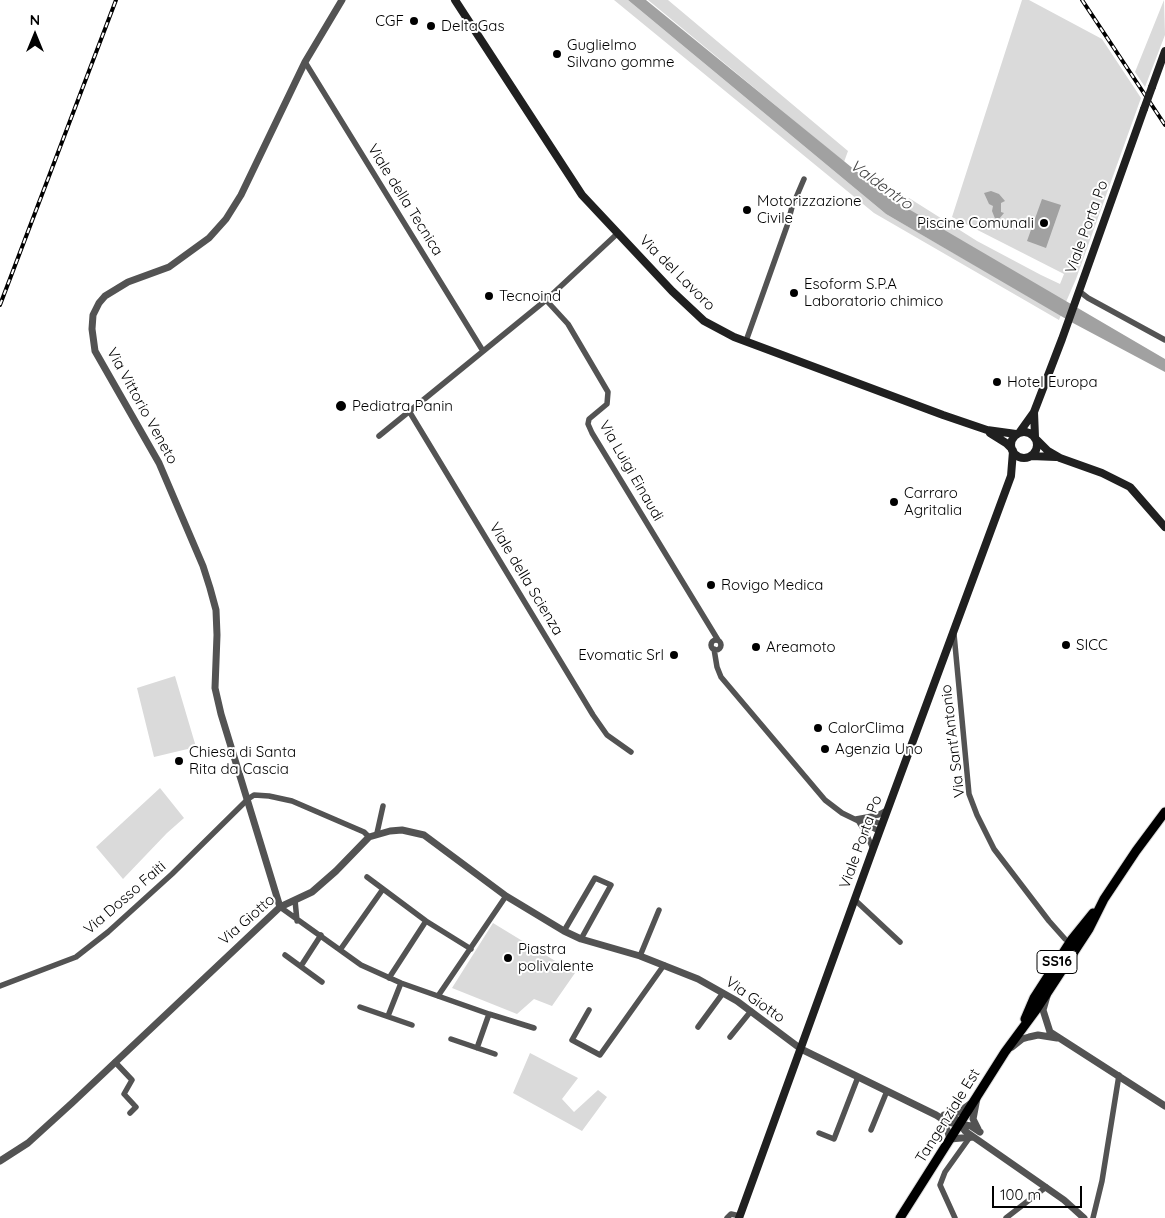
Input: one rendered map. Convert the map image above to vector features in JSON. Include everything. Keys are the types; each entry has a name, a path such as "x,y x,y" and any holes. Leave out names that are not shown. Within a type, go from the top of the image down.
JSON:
{"main road":[{"name":"Via del Lavoro","path":"455,0 582,195 696,315 722,332 987,430"},
{"name":"Viale Porta Po","path":"1011,476 1012,440 1034,412 1165,51"},
{"name":"Viale Porta Po","path":"739,1217 1011,476 1019,465 1036,451 1034,412"},
{"path":"987,430 1018,434 1026,432 1048,451 1060,458 1102,472 1130,487 1165,527"},
{"path":"987,430 1006,443 1017,456 1060,458"},
{"name":"Tangenziale Est","path":"1020,1030 1034,998 1072,939 1104,899 1165,812"},
{"name":"Tangenziale Est","path":"900,1218 1020,1030 1047,994 1089,929 1104,899"}],"street":[{"name":"Via Vittorio Veneto","path":"280,907 221,716 216,688 216,610 208,580 159,463 95,351 92,329 93,315 105,296 128,282 169,267 209,238 226,219 241,195 305,62 342,0"},
{"name":"Viale della Tecnica","path":"305,62 484,351"},
{"path":"746,341 792,207 804,180"},
{"path":"378,436 546,300 618,233"},
{"path":"1079,291 1088,298 1165,340"},
{"name":"Via Luigi Einaudi","path":"546,300 568,324 608,392 607,404 589,419 588,424 716,638 711,644 716,649 715,658 721,677 825,800 842,813 856,819"},
{"name":"Viale della Scienza","path":"409,411 593,715 607,735 630,752"},
{"name":"Via Sant'Antonio","path":"954,631 969,794 994,849 1065,939"},
{"path":"248,799 254,795 292,801 364,832 369,837"},
{"name":"Via Dosso Faiti","path":"0,986 76,957 108,932 172,874 248,799"},
{"path":"377,833 383,806"},
{"path":"856,819 878,815 887,810"},
{"path":"856,819 868,819 881,828"},
{"path":"856,819 866,833 873,850"},
{"name":"Via Giotto","path":"0,1161 28,1142 280,907 312,892 336,871 369,837 377,833 402,830 424,835 506,896 564,931 581,939 640,956 698,979 737,1001 801,1050 952,1123 961,1124"},
{"path":"367,877 426,921 471,949"},
{"path":"564,931 595,878 611,885 581,939"},
{"path":"340,950 383,890"},
{"path":"438,996 506,896"},
{"path":"295,900 296,920"},
{"path":"855,900 900,942"},
{"path":"280,907 296,920 321,935 361,966 401,983 534,1028"},
{"path":"640,956 659,910"},
{"path":"389,978 426,921"},
{"path":"301,966 321,935"},
{"path":"285,955 322,982"},
{"path":"589,1010 572,1040 600,1055 664,965"},
{"path":"388,1016 401,983"},
{"path":"698,1027 723,993"},
{"path":"1047,994 1043,1010 1050,1032 1165,1106"},
{"path":"360,1007 412,1025"},
{"path":"730,1037 751,1012"},
{"path":"477,1048 489,1014"},
{"path":"1006,1052 1022,1039 1029,1037 1038,1035 1058,1038"},
{"path":"451,1039 495,1054"},
{"path":"115,1062 132,1080 124,1092 125,1096 136,1107 130,1113"},
{"path":"1093,1218 1102,1181 1119,1075"},
{"path":"818,1133 834,1139 858,1077"},
{"path":"871,1130 887,1091"},
{"path":"976,1098 965,1109 940,1116 950,1139 979,1136"},
{"path":"976,1098 973,1119 979,1136"},
{"path":"961,1124 965,1131 979,1136 993,1149 1076,1209 1084,1218"},
{"path":"955,1218 940,1185 945,1172 970,1137"},
{"path":"1006,1218 1046,1187"},
{"path":"727,1218 731,1214 739,1217"}],"shaded area":[{"path":"614,0 628,0 886,214 1061,315 1059,320 874,213"},
{"path":"628,0 646,0 888,197 1165,359 1165,372 1073,323 886,214"},
{"path":"648,0 668,0 848,151 844,162"},
{"path":"1022,0 1029,0 1102,39 1141,98 1066,302 904,207 909,198 977,241 1060,284 1064,274 952,217"},
{"path":"1164,0 1165,35 1145,87 1135,72"},
{"path":"991,191 999,194 1005,201 1001,203 1001,212 1004,213 996,221 992,211 993,206 989,204 984,193"},
{"name":"Piscine Comunali","path":"1042,199 1061,205 1046,248 1027,241"},
{"path":"175,676 196,747 154,757 137,688"},
{"path":"160,788 184,818 123,879 96,847"},
{"path":"493,923 575,973 552,1006 534,999 517,1014 452,988"},
{"path":"530,1053 578,1078 562,1099 574,1112 598,1090 607,1097 582,1131 513,1093"}],"railway":[{"path":"0,305 116,0"},
{"path":"1082,0 1165,125"}],"place":[{"name":"CGF","path":"414,21"},
{"name":"DeltaGas","path":"431,26"},
{"name":"Guglielmo Silvano gomme","path":"557,54"},
{"name":"Motorizzazione Civile","path":"747,210"},
{"name":"Piscine Comunali","path":"1044,223"},
{"name":"Esoform S.P.A Laboratorio chimico","path":"794,293"},
{"name":"Tecnoind","path":"489,296"},
{"name":"Hotel Europa","path":"997,382"},
{"name":"Pediatra Panin","path":"341,406"},
{"name":"Carraro Agritalia","path":"894,502"},
{"name":"Rovigo Medica","path":"711,585"},
{"name":"SICC","path":"1066,645"},
{"name":"Areamoto","path":"756,647"},
{"name":"Evomatic Srl","path":"674,655"},
{"name":"CalorClima","path":"818,728"},
{"name":"Agenzia Uno","path":"825,749"},
{"name":"Chiesa di Santa Rita da Cascia","path":"179,761"},
{"name":"Piastra polivalente","path":"508,958"}],"water label":[{"name":"Valdentro","path":"881,185"}]}
